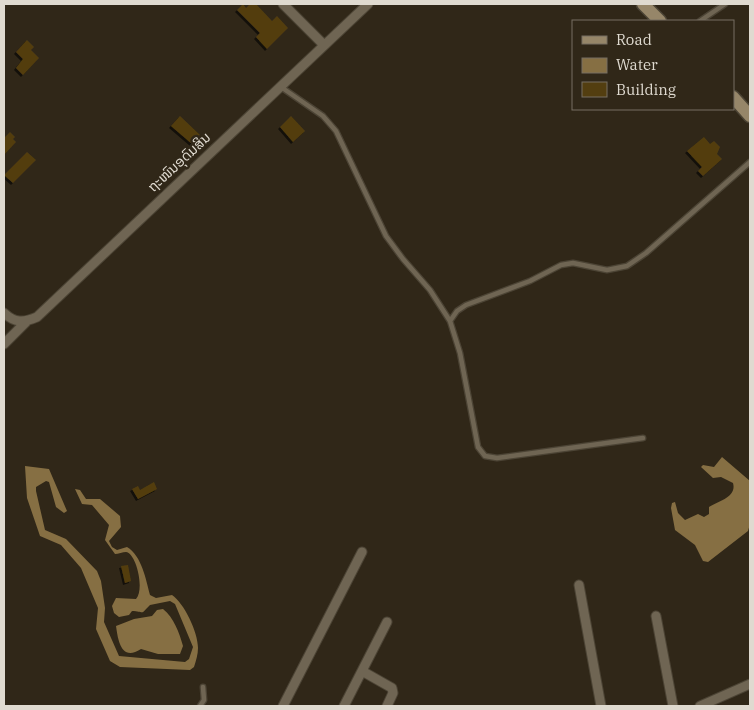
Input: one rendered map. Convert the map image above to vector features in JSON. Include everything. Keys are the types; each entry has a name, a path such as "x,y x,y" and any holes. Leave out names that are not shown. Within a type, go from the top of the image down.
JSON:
{"street":[{"path":"283,4 324,45"},
{"name":"ຖະໜົນອຸດົມສິນ","path":"4,344 26,322 37,317 368,4"},
{"path":"643,4 659,20"},
{"path":"734,98 750,116"},
{"path":"4,313 13,321 26,322"},
{"path":"282,706 362,552"},
{"path":"579,585 601,706"},
{"path":"656,616 673,706"},
{"path":"344,706 387,622"},
{"path":"362,671 392,688 394,693 387,706"},
{"path":"700,706 750,684"}],"lane":[{"path":"701,20 725,4"},
{"path":"280,86 323,116 336,131 386,236 402,259 430,290 450,321 460,353 478,447 485,456 497,458 643,438"},
{"path":"450,321 457,311 466,305 530,281 561,265 573,263 607,270 627,266 646,253 750,162"},
{"path":"200,706 204,700 203,687"}],"water":[{"path":"722,457 750,481 750,524 748,531 708,562 703,561 695,545 675,530 671,508 672,503 675,502 678,513 685,520 698,514 704,517 709,514 709,507 730,495 734,488 733,483 721,477 713,478 701,467 703,465 714,467"},
{"path":"25,466 49,469 67,511 64,513 56,507 49,482 46,481 36,487 45,530 66,539 97,571 101,581 105,608 104,622 119,656 185,662 189,659 193,647 175,604 170,601 150,605 142,612 132,611 129,615 119,617 114,613 112,606 116,598 136,599 139,594 140,588 136,565 130,554 126,552 115,554 105,540 109,525 92,505 82,504 75,489 80,490 86,499 100,499 120,516 121,527 109,541 112,547 117,550 127,547 136,556 143,569 150,595 156,598 172,595 186,611 196,634 198,648 194,667 190,670 120,667 110,661 96,629 98,608 81,568 61,545 40,536 27,498"},
{"path":"163,609 173,621 180,636 183,646 180,654 158,654 141,649 129,653 125,651 120,643 116,626 134,619 152,616 157,610"}],"building":[{"path":"243,4 246,8 250,4 256,4 272,21 277,16 288,28 267,49 256,37 260,33 237,10"},
{"path":"27,40 34,47 31,50 39,58 23,75 16,68 23,59 16,52"},
{"path":"180,116 200,135 192,144 171,126"},
{"path":"291,116 305,131 293,142 280,127"},
{"path":"10,132 15,137 13,139 16,142 4,155 4,138"},
{"path":"704,137 710,144 714,141 720,147 717,154 722,159 703,176 698,171 702,167 687,151"},
{"path":"27,152 36,160 13,183 4,175"},
{"path":"154,482 157,489 138,499 132,489 138,486 140,490"},
{"path":"128,565 131,581 125,583 121,566"}]}
